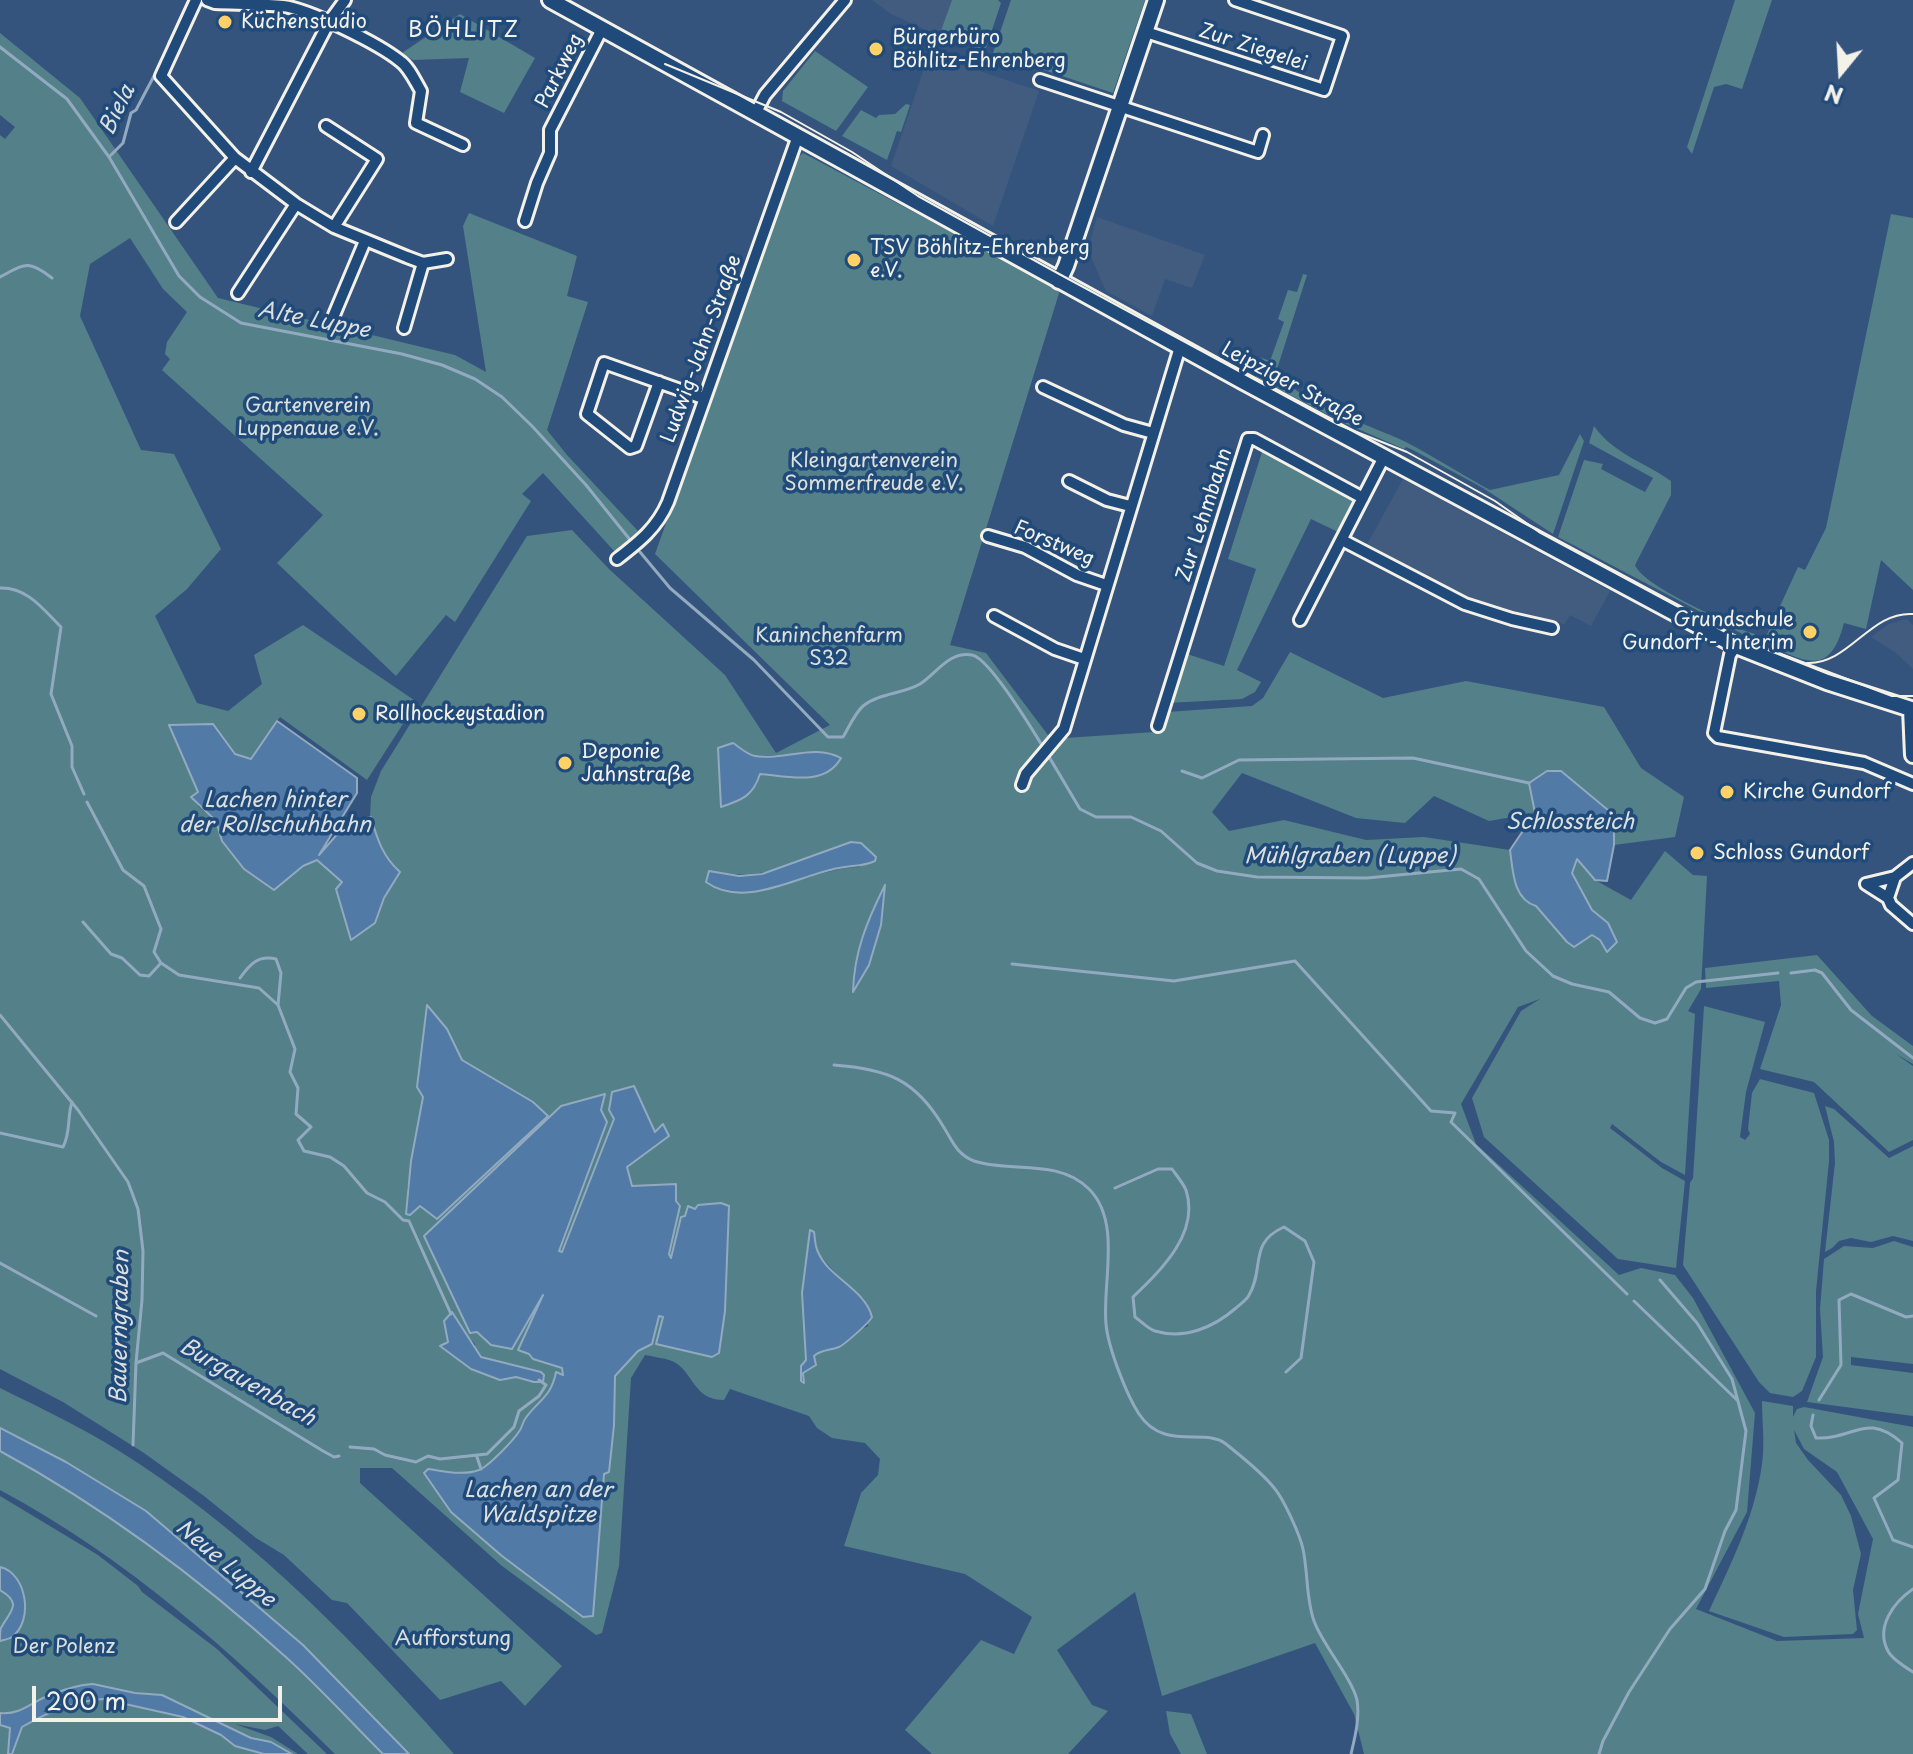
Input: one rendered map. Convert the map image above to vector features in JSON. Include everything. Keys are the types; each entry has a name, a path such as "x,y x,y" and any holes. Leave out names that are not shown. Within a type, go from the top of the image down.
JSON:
{"street":[{"path":"196,0 161,76 235,158 296,204 334,227 423,263 447,259"},
{"path":"207,0 285,6 329,22 403,62 421,91 416,123 463,145"},
{"path":"251,172 329,22 345,0"},
{"name":"Leipziger Straße","path":"550,0 1180,347 1736,646 1827,682 1912,709"},
{"path":"755,114 765,95 845,0"},
{"path":"1059,281 1156,0"},
{"name":"Zur Ziegelei","path":"1146,32 1324,90 1342,36 1235,0"},
{"name":"Parkweg","path":"525,221 550,153 550,130 602,29"},
{"path":"1040,80 1258,152 1263,135"},
{"path":"326,126 377,159 334,227"},
{"name":"Ludwig-Jahn-Straße","path":"617,559 643,539 661,519 798,136"},
{"path":"176,222 235,158"},
{"path":"238,293 296,204"},
{"path":"334,315 365,241"},
{"path":"404,328 423,263"},
{"name":"Forstweg","path":"1022,785 1026,774 1064,729 1180,347"},
{"path":"659,382 636,446 630,448 587,414 604,363 659,382 703,398"},
{"path":"1043,387 1124,425 1153,433"},
{"name":"Zur Lehmbahn","path":"1158,726 1248,439 1254,439 1363,498"},
{"path":"1300,620 1384,457"},
{"path":"1069,481 1107,500 1130,506"},
{"name":"Forstweg","path":"988,536 1025,547 1077,575 1106,585"},
{"path":"1342,540 1465,604 1552,628"},
{"path":"994,616 1055,649 1084,659"},
{"path":"1736,646 1730,655 1714,733 1718,737 1864,763 1913,784"},
{"path":"1912,709 1913,755"},
{"path":"1913,863 1895,877 1866,884 1888,898 1891,905 1913,924"},
{"path":"1888,898 1895,877"}],"shaded area":[{"path":"872,0 952,0 939,36 891,14"},
{"path":"929,54 1039,91 993,226 891,166"},
{"path":"1097,217 1205,255 1192,288 1165,279 1152,316 1106,291 1088,250"},
{"path":"1403,479 1610,591 1591,626 1570,615 1564,625 1557,621 1555,626 1469,601 1365,548"},
{"path":"1907,619 1913,625 1913,669 1896,653 1871,637 1889,624"}],"green space":[{"path":"952,0 998,0 1001,3 985,51 939,36"},
{"path":"1011,0 1145,0 1113,93 993,53"},
{"path":"1735,0 1772,0 1742,89 1726,84 1714,87 1692,154 1687,147"},
{"path":"460,14 535,58 504,113 460,92 469,58 413,60 402,53"},
{"path":"0,33 80,98 218,298 455,355 486,372 463,226 469,213 577,256 567,296 588,302 547,430 638,531 615,552 543,473 522,494 531,501 455,622 446,615 396,676 277,563 323,515 162,370 170,359 165,354 167,342 187,312 163,289 130,238 90,264 80,316 141,450 174,454 221,549 187,589 155,616 197,703 228,711 262,684 254,655 303,625 417,702 367,780 280,717 277,721 252,759 254,771 357,778 357,793 326,842 305,857 199,792 192,797 216,821 222,841 274,890 303,866 317,859 343,882 374,923 393,879 366,893 371,797 381,771 527,536 572,530 609,569 725,675 776,753 830,725 655,554 795,160 803,153 1060,290 950,645 986,653 1051,739 1154,732 1167,712 1252,706 1263,698 1290,652 1383,698 1466,681 1604,707 1641,768 1684,797 1675,837 1614,845 1614,814 1561,771 1535,813 1489,821 1434,796 1405,823 1356,818 1242,773 1212,812 1229,831 1284,820 1366,840 1424,837 1510,850 1518,890 1574,947 1591,935 1600,939 1607,923 1592,910 1572,873 1576,859 1595,880 1631,900 1665,851 1693,875 1707,876 1701,989 1688,1011 1695,1014 1685,1175 1661,1162 1612,1124 1610,1128 1662,1168 1685,1181 1676,1268 1618,1259 1484,1137 1472,1098 1521,1011 1540,999 1518,1007 1461,1104 1476,1144 1619,1275 1641,1268 1675,1275 1693,1298 1755,1413 1747,1512 1696,1609 1777,1641 1864,1638 1858,1614 1873,1539 1837,1472 1804,1449 1794,1430 1796,1443 1841,1495 1851,1516 1861,1554 1853,1590 1857,1630 1853,1634 1784,1637 1709,1611 1741,1539 1759,1483 1763,1456 1762,1401 1793,1406 1793,1417 1797,1409 1804,1407 1913,1427 1913,1754 1364,1754 1354,1714 1315,1643 1162,1696 1135,1592 1057,1650 1092,1705 1108,1711 1068,1754 932,1754 905,1730 981,1640 1014,1654 1032,1617 965,1574 844,1546 861,1493 878,1475 880,1459 865,1443 832,1438 817,1428 809,1416 730,1389 724,1400 713,1399 699,1390 679,1366 669,1360 645,1355 631,1378 619,1566 602,1633 596,1635 502,1566 392,1468 360,1468 360,1483 562,1666 525,1706 501,1681 440,1700 347,1603 332,1600 284,1555 256,1538 144,1453 63,1402 0,1369 0,135 5,139 15,127 0,115","holes":["733,743 754,756 832,753 800,778 760,774 721,807 718,748","851,842 860,867 740,892 722,890 706,882 720,872 754,874 787,866","885,889 869,965 853,990 859,951","428,1005 447,1029 462,1060 533,1102 547,1116 436,1219 407,1190 423,1097 417,1086","589,1206 652,1343 638,1351 615,1376 614,1425 604,1474 424,1473 428,1469 471,1471 487,1465 512,1441 571,1372 543,1290","811,1230 818,1253 843,1282 864,1300 868,1326 855,1332 841,1346 818,1352 803,1374 803,1382 801,1366 806,1360 802,1293","461,1329 475,1344 481,1357 541,1372 534,1382 516,1377 500,1380 471,1369 441,1346"]},
{"path":"815,51 868,87 836,131 782,101 783,91"},
{"path":"906,104 910,105 901,132 897,131 887,160 842,136 861,110 876,118 895,114"},
{"path":"1891,214 1913,218 1913,590 1881,560 1866,629 1844,623 1831,653 1813,661 1763,643 1798,567 1805,570 1826,528"},
{"path":"1303,274 1307,275 1277,369 1285,380 1314,401 1404,441 1490,490 1559,475 1580,434 1584,441 1553,534 1483,488 1413,450 1342,422 1256,377 1262,358 1270,361 1284,322 1278,319 1288,290 1297,292"},
{"path":"1594,426 1620,451 1671,481 1671,495 1635,565 1652,582 1684,601 1755,634 1752,639 1558,537 1584,460 1603,464 1601,469 1645,492 1653,478 1589,443"},
{"path":"1263,449 1356,500 1338,532 1311,519 1237,670 1261,682 1255,692 1242,699 1167,703 1184,653 1224,666 1256,569 1228,559"},
{"path":"1817,955 1872,1016 1913,1046 1913,1064 1896,1054 1913,1066 1913,1140 1889,1152 1814,1082 1760,1069 1781,1005 1779,981 1706,988 1705,968"},
{"path":"1704,1006 1765,1022 1746,1092 1740,1137 1745,1140 1750,1134 1752,1093 1760,1079 1814,1093 1829,1140 1816,1291 1816,1357 1802,1391 1793,1397 1770,1393 1759,1382 1683,1265 1690,1183 1693,1178"},
{"path":"1825,1106 1834,1109 1889,1158 1913,1146 1913,1241 1893,1236 1871,1242 1851,1238 1839,1241 1825,1252 1835,1163 1834,1142"},
{"path":"1894,1241 1913,1247 1913,1364 1851,1357 1851,1365 1913,1373 1913,1416 1807,1402 1823,1357 1820,1309 1824,1259 1844,1246 1873,1248"},
{"path":"0,1388 122,1452 225,1527 306,1598 382,1674 454,1754 409,1754 303,1645 146,1511 66,1462 0,1428"},
{"path":"0,1451 77,1496 186,1573 288,1659 383,1754 335,1754 218,1644 177,1610 92,1546 0,1490"},
{"name":"Der Polenz","path":"0,1496 98,1555 138,1586 217,1649 327,1754 308,1754 278,1726 265,1730 235,1724 271,1737 298,1754 0,1754"},
{"path":"1166,1711 1191,1714 1207,1754 1181,1754 1170,1734"}],"water":[{"name":"Lachen hinter der Rollschuhbahn","path":"277,721 357,778 357,793 319,855 347,823 371,817 381,847 400,872 384,898 375,923 351,940 336,889 342,882 317,860 303,866 274,890 244,869 222,841 216,821 191,797 198,792 169,725 213,724 235,754 251,759"},
{"path":"733,743 755,756 820,752 841,758 825,773 805,778 760,774 746,796 721,807 718,748"},
{"name":"Schlossteich","path":"1547,771 1561,771 1614,815 1614,845 1607,881 1595,880 1577,859 1572,873 1592,910 1608,923 1617,942 1607,952 1600,940 1592,935 1574,947 1518,891 1510,850 1535,813 1529,783"},
{"path":"851,842 861,843 876,857 875,861 754,892 721,890 706,882 709,871 739,876 762,874"},
{"path":"885,885 881,925 869,965 853,992 863,937"},
{"path":"427,1005 447,1029 462,1060 533,1102 548,1116 437,1219 420,1206 410,1215 406,1214 411,1161 423,1097 417,1087"},
{"name":"Lachen an der Waldspitze","path":"634,1086 655,1132 663,1124 669,1136 627,1167 632,1186 676,1184 676,1201 680,1206 669,1254 671,1258 681,1217 685,1216 688,1206 695,1209 698,1205 721,1203 729,1206 725,1311 719,1353 712,1357 656,1344 663,1317 659,1316 652,1344 638,1351 615,1376 614,1425 609,1472 604,1474 593,1616 583,1617 502,1556 451,1512 424,1473 428,1469 460,1473 483,1468 521,1429 525,1419 547,1393 556,1372 563,1375 562,1368 533,1359 518,1350 543,1295 512,1349 491,1345 477,1332 470,1333 424,1236 561,1106 605,1094 601,1110 607,1122 559,1251 562,1252 614,1119 609,1110 612,1092"},
{"path":"810,1230 814,1232 817,1250 823,1261 862,1299 872,1317 842,1345 814,1356 816,1365 803,1373 804,1383 801,1381 801,1366 806,1360 802,1293"},
{"path":"452,1312 481,1357 541,1372 543,1382 516,1377 500,1380 471,1369 440,1346 448,1342 444,1321"},
{"path":"0,1428 66,1462 146,1511 303,1645 409,1754 383,1754 288,1659 186,1573 77,1496 0,1451"},
{"path":"0,1567 16,1578 25,1609 19,1630 12,1637 0,1641 1,1628 13,1604 0,1590"},
{"path":"93,1684 162,1695 292,1754 264,1754 235,1746 221,1735 183,1717 103,1699 61,1708 22,1727 12,1754 8,1754 10,1728 0,1725 0,1713 17,1711 61,1691"}],"waterway":[{"name":"Biela","path":"169,43 189,0"},
{"name":"Alte Luppe","path":"0,47 67,99 109,157 179,276 200,297 241,323 402,354 442,365 475,379 502,397 532,426 586,485 631,541"},
{"name":"Biela","path":"109,157 123,143 131,113 136,110 154,76"},
{"path":"0,277 15,269 32,266 52,278"},
{"name":"Mühlgraben (Luppe)","path":"640,552 670,588 754,660 828,737 843,737 857,712 869,702 920,684 957,656 972,655 983,662 1012,699 1080,809 1096,817 1131,817 1161,831 1197,863 1217,871 1257,877 1367,878 1461,869 1479,879 1526,951 1553,976 1572,984 1609,992 1640,1018 1655,1023 1667,1019 1686,988 1696,982 1778,973"},
{"name":"Burgauenbach","path":"0,588 26,595 61,627 51,694 72,746 72,767 84,794"},
{"path":"1182,771 1202,778 1239,760 1413,758 1529,783"},
{"name":"Burgauenbach","path":"87,802 123,870 144,886 161,929 154,952 161,963 179,975 259,988 278,1005 295,1049 290,1072 298,1088 296,1114 311,1127 298,1140 304,1151 330,1157 344,1166 367,1193 385,1202 403,1220 409,1221 451,1314"},
{"path":"83,922 111,954 122,958 140,975 149,976 160,964"},
{"path":"240,978 255,962 264,958 276,959 281,973 278,1005"},
{"path":"1012,964 1174,981 1295,961 1431,1111 1455,1113 1451,1122 1627,1294"},
{"name":"Mühlgraben (Luppe)","path":"1791,973 1815,970 1822,973 1851,1010 1913,1058"},
{"name":"Bauerngraben","path":"0,1015 78,1110 128,1182 138,1209 143,1251 142,1300 133,1445"},
{"path":"834,1065 884,1074 910,1087 932,1110 955,1146 974,1161 1063,1173 1089,1189 1105,1218 1108,1235 1107,1334 1129,1395 1149,1426 1172,1436 1217,1439 1258,1471 1279,1494 1301,1543 1314,1621 1357,1700 1351,1754"},
{"path":"0,1133 63,1147 72,1102"},
{"path":"1115,1188 1158,1169 1172,1169 1186,1190 1189,1206 1183,1236 1166,1263 1133,1297 1135,1317 1155,1331 1188,1333 1218,1321 1248,1297 1254,1285 1261,1248 1273,1233 1284,1227 1305,1241 1314,1262 1301,1358 1286,1372"},
{"path":"0,1263 96,1316"},
{"path":"1599,1754 1629,1692 1670,1629 1705,1589 1725,1531 1736,1510 1746,1431 1732,1379 1697,1323 1660,1280"},
{"name":"Mühlgraben (Luppe)","path":"1819,1400 1841,1365 1839,1300 1851,1294 1906,1317 1913,1316"},
{"path":"1634,1301 1738,1401"},
{"name":"Burgauenbach","path":"136,1363 163,1353 323,1451 334,1457 339,1456"},
{"name":"Burgauenbach","path":"350,1447 374,1449 385,1455 416,1462 428,1456 440,1459 487,1454 514,1427 519,1411 539,1396 546,1385 539,1380"},
{"name":"Mühlgraben (Luppe)","path":"1813,1415 1811,1426 1816,1438 1869,1428 1879,1429 1902,1443 1898,1480 1874,1498 1893,1540 1913,1547"},
{"path":"477,1457 481,1469"},
{"name":"Mühlgraben (Luppe)","path":"1913,1589 1893,1608 1884,1633 1890,1654 1913,1672"}],"tram line":[{"path":"665,64 781,112 852,152 918,196 1061,275 1339,425 1407,452 1495,501 1539,532 1731,635 1892,696 1913,696"},
{"path":"1807,663 1835,656 1884,621 1898,615 1913,614"}],"place":[{"name":"Küchenstudio","path":"225,22"},
{"name":"Bürgerbüro Böhlitz-Ehrenberg","path":"876,49"},
{"name":"TSV Böhlitz-Ehrenberg e.V.","path":"854,260"},
{"name":"Grundschule Gundorf - Interim","path":"1810,632"},
{"name":"Rollhockeystadion","path":"359,714"},
{"name":"Deponie Jahnstraße","path":"565,763"},
{"name":"Kirche Gundorf","path":"1727,792"},
{"name":"Schloss Gundorf","path":"1697,853"}],"district":[{"name":"BÖHLITZ","path":"464,31"}],"park label":[{"name":"Gartenverein Luppenaue e.V.","path":"308,418"},
{"name":"Kleingartenverein Sommerfreude e.V.","path":"874,472"},
{"name":"Kaninchenfarm S32","path":"829,648"},
{"name":"Aufforstung","path":"453,1639"}],"water label":[{"name":"Neue Luppe","path":"225,1564"}]}
